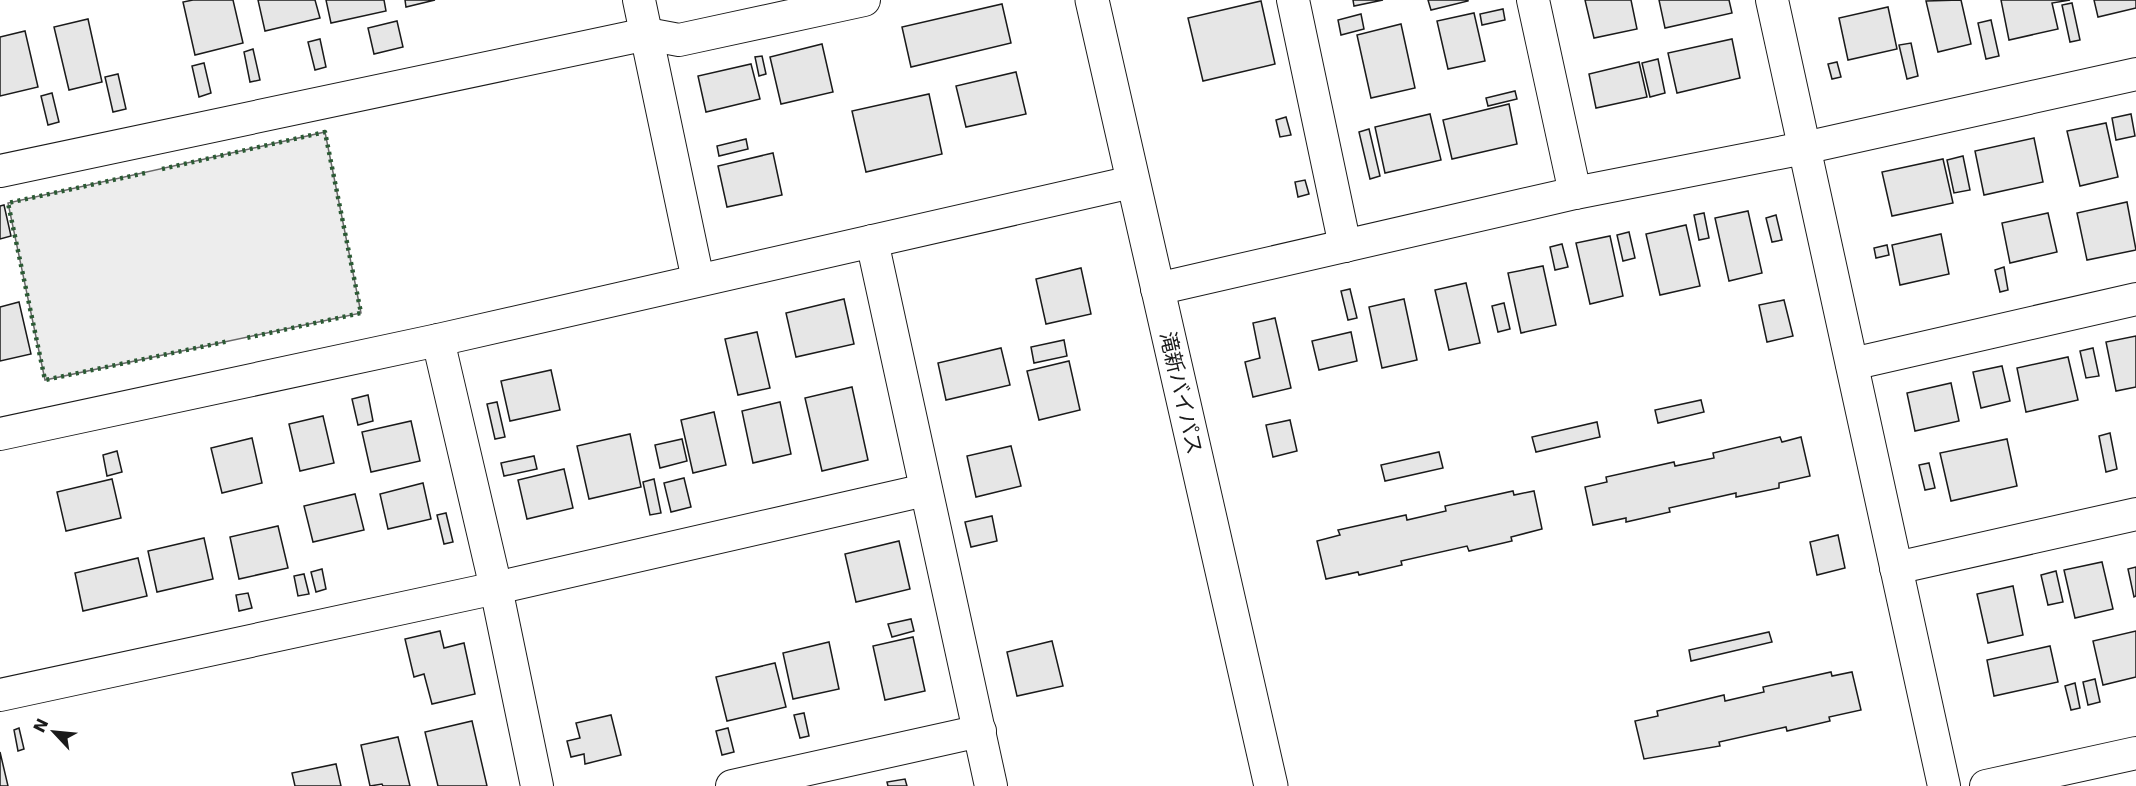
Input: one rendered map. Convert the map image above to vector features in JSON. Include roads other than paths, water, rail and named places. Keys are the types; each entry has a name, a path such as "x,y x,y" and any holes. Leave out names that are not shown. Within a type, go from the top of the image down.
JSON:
{"highway":[{"name":"滝新バイパス","path":"1092,0 1271,786"}],"street":[{"path":"639,0 698,280"},
{"path":"0,171 647,34 679,40 864,0"},
{"path":"1293,0 1345,246"},
{"path":"1533,0 1575,193"},
{"path":"1772,0 1944,786"},
{"path":"1156,289 1575,193 1804,147 2136,74"},
{"path":"0,434 438,340 1132,182"},
{"path":"872,241 991,786"},
{"path":"1852,364 2136,299"},
{"path":"438,340 496,588 537,786"},
{"path":"0,695 496,588 925,490"},
{"path":"1896,568 2136,514"},
{"path":"732,786 980,730"},
{"path":"1986,786 2074,776 2136,753"}]}
